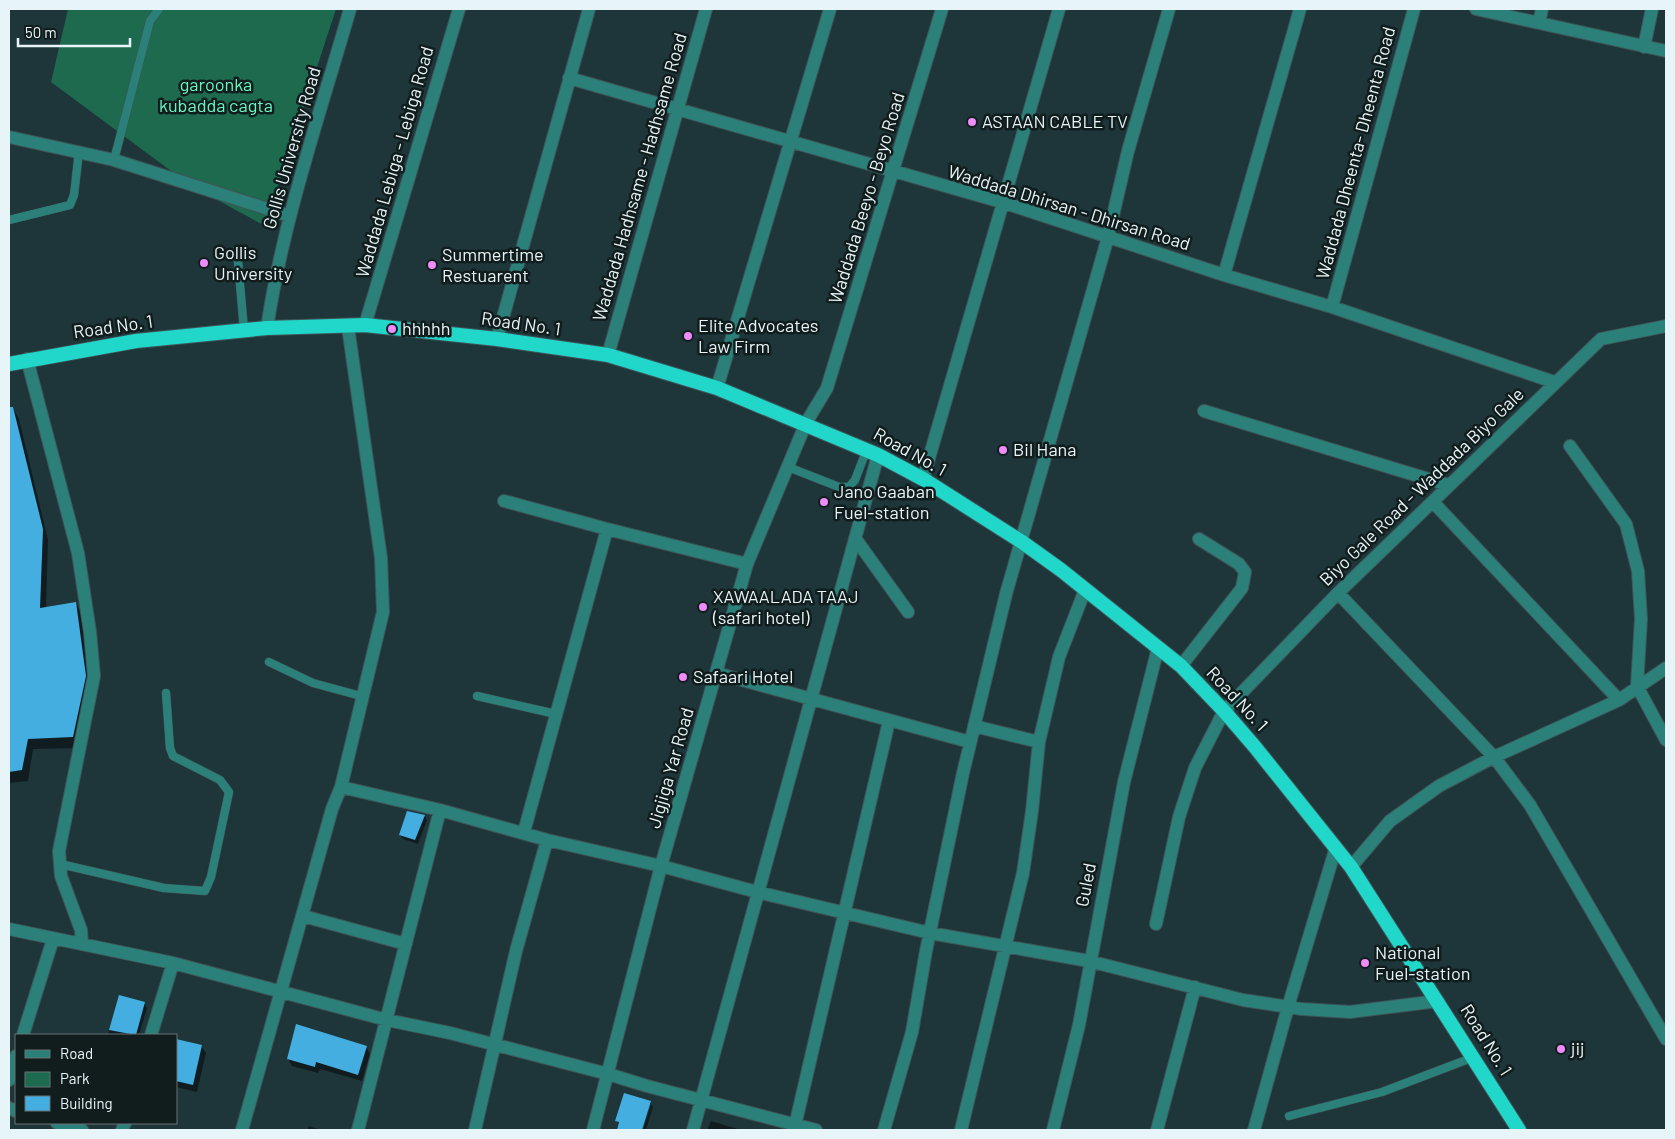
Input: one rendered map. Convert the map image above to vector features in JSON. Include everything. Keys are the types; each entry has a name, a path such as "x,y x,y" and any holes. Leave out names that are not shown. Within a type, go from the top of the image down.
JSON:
{"highway":[{"name":"Road No. 1","path":"9,364 27,359 136,341 267,328 365,325 497,339 608,355 717,388 873,452 923,479 1022,542 1181,666 1224,712 1336,846 1438,1001 1519,1130"}],"street":[{"name":"Gollis University Road","path":"267,328 273,288 290,216 350,9"},
{"name":"Waddada Lebiga - Lebiga Road","path":"365,325 459,9"},
{"path":"497,339 589,9"},
{"name":"Waddada Hadhsame - Hadhsame Road","path":"608,355 706,9"},
{"path":"717,388 830,9"},
{"name":"Waddada Beeyo - Beyo Road","path":"806,423 827,388 894,173 942,9"},
{"path":"923,479 1005,203 1059,9"},
{"path":"884,1130 912,1032 930,933 970,742 1006,594 1108,237 1128,151 1169,9"},
{"path":"1224,275 1300,9"},
{"name":"Waddada Dheenta- Dheenta Road","path":"1332,307 1414,9"},
{"path":"1479,9 1666,51"},
{"path":"1539,23 1542,9"},
{"path":"1644,47 1652,9"},
{"name":"Waddada Dhirsan - Dhirsan Road","path":"569,78 894,173 1005,203 1224,275 1332,307 1554,382"},
{"path":"9,137 114,160 290,216"},
{"name":"Biyo Gale Road - Waddada Biyo Gale","path":"1156,924 1179,817 1195,768 1224,712 1338,593 1554,382 1601,339 1666,326"},
{"path":"242,1130 332,809 341,787 361,696 383,612 382,558 348,327"},
{"path":"27,359 78,553 90,632 94,676 59,851 61,876 82,930 82,944"},
{"path":"1204,411 1448,485"},
{"name":"Jigjiga Yar Road","path":"594,1130 662,866 747,564 806,423"},
{"path":"1570,446 1626,524 1638,580 1641,619 1637,686 1666,740"},
{"path":"692,1130 855,538 873,452"},
{"path":"504,501 607,530 747,564"},
{"path":"1433,502 1619,700"},
{"path":"524,832 607,530"},
{"path":"855,538 908,612"},
{"path":"1181,666 1242,588 1245,572 1239,564 1199,539"},
{"path":"962,1130 1023,873 1039,742 1059,657 1085,590"},
{"path":"1338,593 1494,757 1530,805 1666,1039"},
{"name":"Guled","path":"1053,1130 1079,1025 1089,961 1124,782 1158,648"},
{"path":"1351,867 1390,822 1439,786 1494,757 1619,700 1666,668"},
{"path":"716,673 970,742"},
{"path":"794,1127 889,721"},
{"path":"974,726 1039,742"},
{"path":"341,787 440,810 547,840 662,866 757,892 930,933 1089,961 1243,1000 1288,1007 1350,1012 1438,1001"},
{"path":"358,1130 440,810"},
{"path":"475,1130 516,951 547,840"},
{"path":"1254,1130 1336,846"},
{"path":"303,916 406,944"},
{"path":"9,929 173,963 281,990 387,1020 496,1045 608,1074 794,1127 816,1130"},
{"path":"23,1034 53,939"},
{"path":"151,1034 173,963"},
{"path":"1157,1130 1195,988"},
{"path":"9,1080 15,1059"},
{"path":"61,1124 82,1130"}],"lane":[{"path":"114,160 150,21 159,9"},
{"path":"9,220 70,205 74,195 79,151"},
{"path":"238,250 244,330"},
{"path":"788,468 839,487 849,487 873,452"},
{"path":"269,662 313,683 361,696"},
{"path":"60,864 164,888 205,891 211,877 229,792 220,780 173,756 170,748 166,693"},
{"path":"477,696 556,714"},
{"path":"1289,1116 1382,1092 1474,1057"}],"green space":[{"name":"garoonka kubadda cagta","path":"68,9 336,9 265,226 190,185 51,82"}],"building":[{"path":"9,407 13,407 43,529 40,608 76,602 86,676 73,737 28,739 22,770 9,772"},
{"path":"407,811 425,815 415,840 399,835"},
{"path":"119,995 145,1002 136,1034 109,1030"},
{"path":"296,1024 367,1046 358,1075 316,1062 315,1067 287,1059"},
{"path":"178,1039 202,1045 193,1085 178,1081"},
{"path":"624,1093 651,1101 642,1130 617,1130 619,1122 615,1121"}],"place":[{"name":"ASTAAN CABLE TV","path":"972,122"},
{"name":"Gollis University","path":"204,263"},
{"name":"Summertime Restuarent","path":"432,265"},
{"name":"hhhhh","path":"392,329"},
{"name":"Elite Advocates Law Firm","path":"688,336"},
{"name":"Bil Hana","path":"1003,450"},
{"name":"Jano Gaaban Fuel-station","path":"824,502"},
{"name":"XAWAALADA TAAJ (safari hotel)","path":"703,607"},
{"name":"Safaari Hotel","path":"683,677"},
{"name":"National Fuel-station","path":"1365,963"},
{"name":"jij","path":"1561,1049"}]}
